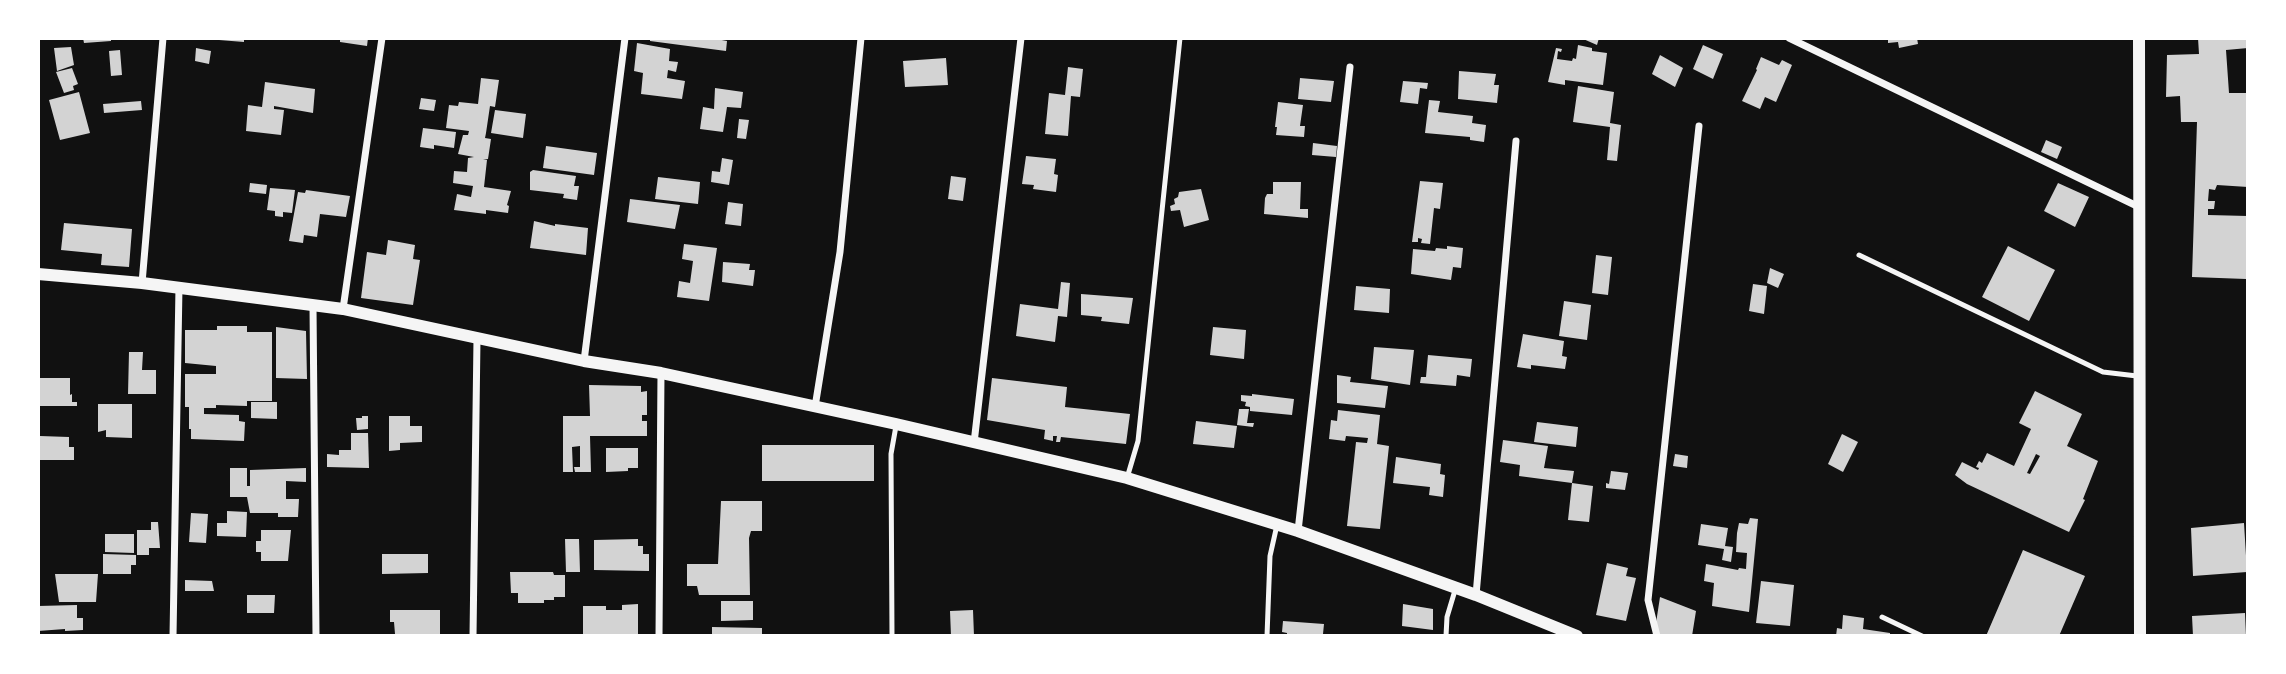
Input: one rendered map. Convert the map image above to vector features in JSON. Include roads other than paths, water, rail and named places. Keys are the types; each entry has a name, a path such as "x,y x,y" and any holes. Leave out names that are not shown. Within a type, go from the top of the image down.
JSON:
{"street":[{"path":"142,283 163,38"},
{"path":"343,309 382,38"},
{"path":"584,361 625,38"},
{"path":"815,407 840,252 861,38"},
{"path":"974,444 1021,38"},
{"path":"1789,38 2139,207"},
{"path":"2139,38 2140,635"},
{"path":"1298,531 1350,67"},
{"path":"1657,635 1648,600 1699,126"},
{"path":"1476,595 1516,141"},
{"path":"38,274 142,283 343,309 477,339 584,361 661,373 897,424 1126,478 1298,531 1456,587 1577,635"},
{"path":"173,635 179,288"},
{"path":"313,306 316,635"},
{"path":"473,635 477,339"},
{"path":"659,635 661,373"}],"lane":[{"path":"1126,478 1138,441 1180,38"},
{"path":"1859,255 2104,372 2141,376"},
{"path":"892,635 891,454 897,424"},
{"path":"1267,635 1270,556 1278,525"},
{"path":"1446,635 1447,617 1456,587"},
{"path":"1882,617 1922,635"}]}
